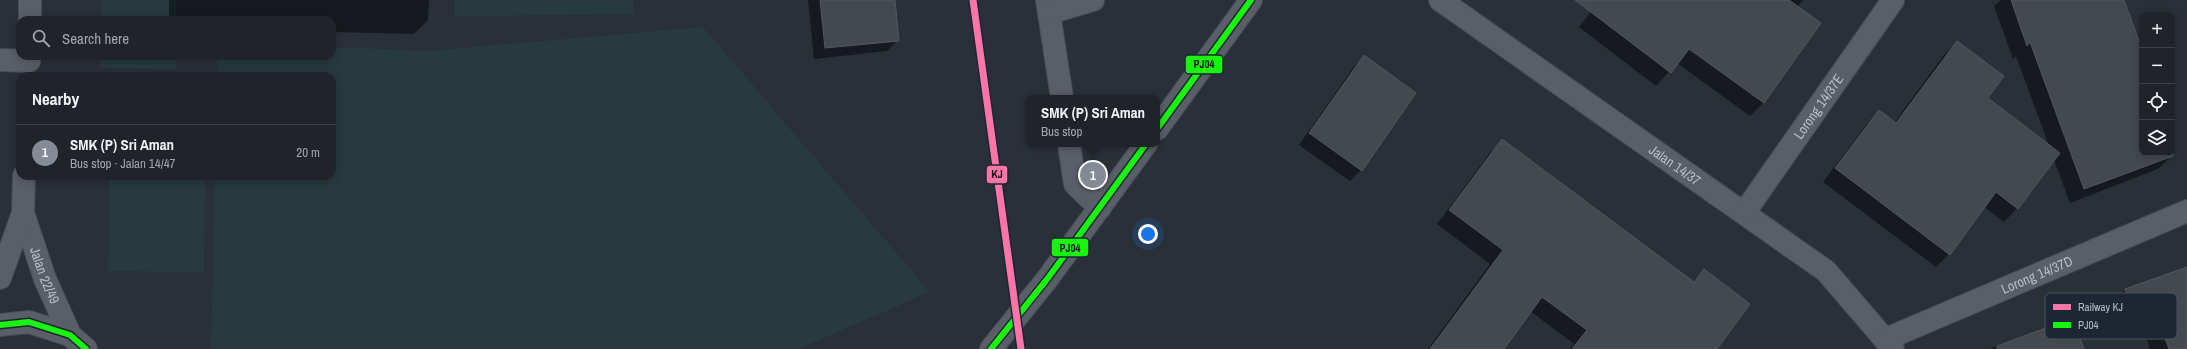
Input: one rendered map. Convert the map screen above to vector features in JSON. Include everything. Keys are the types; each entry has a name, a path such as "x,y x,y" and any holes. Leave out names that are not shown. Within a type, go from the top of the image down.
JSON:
{"street":[{"path":"30,0 30,16"},
{"path":"1062,95 1048,6 1093,0"},
{"path":"1160,125 1251,0"},
{"name":"Jalan 14/37","path":"1440,0 1826,271 1890,344"},
{"name":"Lorong 14/37E","path":"1744,213 1893,0"},
{"path":"0,60 29,64"},
{"path":"1069,147 1075,184 1100,208"},
{"path":"991,349 1048,278 1144,147"},
{"name":"Jalan 22/49","path":"0,278 23,213 24,180"},
{"name":"Lorong 14/37D","path":"1890,344 2187,211"},
{"name":"Jalan 22/49","path":"23,213 45,279 78,342"},
{"path":"0,325 29,322 78,342"}],"green space":[{"path":"102,0 176,0 176,16 101,16"},
{"path":"455,0 633,0 633,14 455,16"},
{"path":"703,27 930,292 798,349 211,349 215,180 336,180 336,72 217,72 218,60 336,60 336,47 428,51"},
{"path":"101,60 176,60 175,69 101,68"},
{"path":"110,180 205,180 204,272 108,271"}],"building":[{"path":"820,0 895,0 899,41 825,48"},
{"path":"1575,0 1789,0 1821,23 1764,103 1689,49 1671,73"},
{"path":"2011,0 2124,0 2139,41 2139,156 2173,156 2084,189 2030,42 2027,46"},
{"path":"1957,41 2004,76 1988,98 2060,153 2018,209 1996,192 1950,255 1835,168 1879,110 1896,123"},
{"path":"1364,55 1416,93 1362,171 1309,133"},
{"path":"1502,139 1694,282 1704,269 1750,304 1717,349 1572,349 1587,330 1542,297 1504,349 1430,349 1503,250 1449,210"},
{"path":"2187,267 2187,349 2169,349 2165,339 2177,339 2177,293 2126,293 2125,289"},
{"path":"2045,328 2045,339 2080,339 2084,349 1997,349 1997,346"}],"rail line":[{"name":"KJ","path":"973,0 1021,349"}],"transit line":[{"name":"PJ04","path":"1160,125 1251,0"},
{"name":"PJ04","path":"991,349 1048,278 1144,147"},
{"name":"PJ04","path":"0,325 29,322 70,335 86,349"}],"place":[{"name":"SMK (P) Sri Aman","path":"1093,175"}]}
